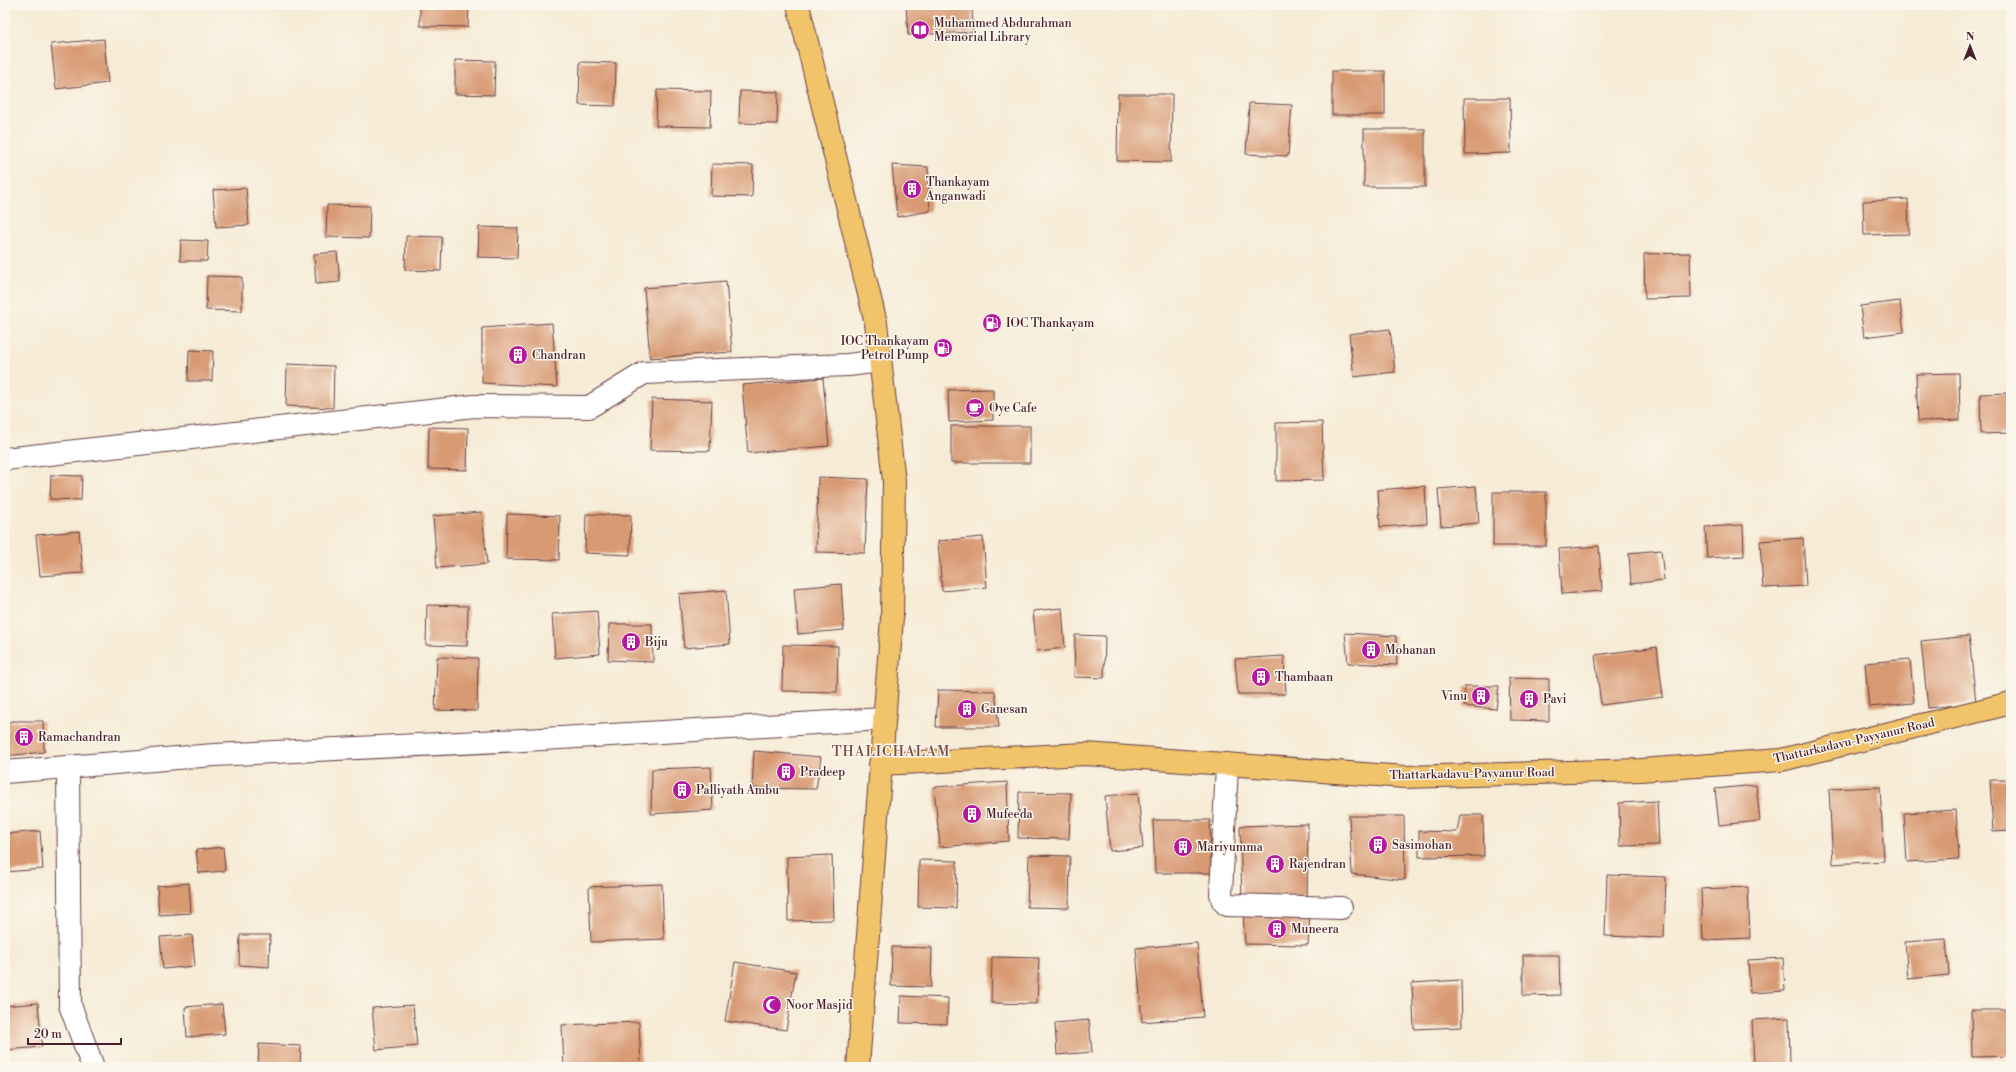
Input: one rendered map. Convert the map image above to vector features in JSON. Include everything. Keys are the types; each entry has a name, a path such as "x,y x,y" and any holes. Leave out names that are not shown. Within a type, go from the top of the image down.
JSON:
{"main road":[{"path":"798,5 876,323 894,481 892,618 883,719 858,1067"},
{"name":"Thattarkadavu-Payyanur Road","path":"880,764 1086,754 1405,777 1640,770 1781,760 2011,703"}],"street":[{"path":"5,459 474,406 589,407 644,373 848,365 880,361"},
{"path":"5,772 214,755 536,740 883,719"},
{"path":"1227,764 1221,894 1223,900 1227,905 1341,908"},
{"path":"68,766 70,1005 93,1067"}],"building":[{"path":"420,5 469,5 468,27 420,26"},
{"path":"906,5 972,5 973,32 908,35"},
{"path":"104,39 108,83 56,89 51,44"},
{"path":"455,60 495,61 494,95 455,94"},
{"path":"580,62 616,63 615,106 579,105"},
{"path":"1332,71 1385,71 1385,115 1332,115"},
{"path":"657,90 711,91 710,127 656,126"},
{"path":"740,91 778,92 777,124 739,123"},
{"path":"1118,94 1172,94 1171,162 1117,161"},
{"path":"1464,98 1510,98 1511,153 1465,154"},
{"path":"1249,103 1292,105 1288,156 1246,154"},
{"path":"1364,129 1425,129 1425,187 1364,187"},
{"path":"712,164 753,165 752,197 711,196"},
{"name":"Thankayam Anganwadi","path":"892,165 928,167 930,211 897,217"},
{"path":"246,188 249,225 216,227 213,190"},
{"path":"1908,199 1909,234 1864,235 1863,201"},
{"path":"327,205 370,206 369,238 326,237"},
{"path":"479,227 518,228 517,258 478,257"},
{"path":"406,236 442,237 441,271 405,270"},
{"path":"181,240 208,241 207,261 180,261"},
{"path":"337,252 340,282 316,284 314,254"},
{"path":"1690,253 1691,298 1645,299 1644,254"},
{"path":"207,276 242,277 242,311 206,310"},
{"path":"726,281 732,352 650,358 644,288"},
{"path":"1900,301 1904,332 1864,337 1860,306"},
{"name":"Chandran","path":"552,323 557,387 482,383 482,328"},
{"path":"1390,329 1395,372 1354,377 1349,334"},
{"path":"189,350 213,351 212,381 188,381"},
{"path":"287,364 334,366 333,408 286,406"},
{"path":"1959,373 1960,420 1918,421 1916,374"},
{"path":"823,378 829,446 748,453 742,385"},
{"path":"993,389 993,420 949,422 948,390"},
{"path":"2011,393 2011,433 1981,434 1980,394"},
{"path":"652,399 712,401 710,451 650,450"},
{"path":"1322,422 1324,480 1276,481 1276,423"},
{"path":"951,426 1030,426 1030,463 951,463"},
{"path":"429,427 468,428 467,470 428,469"},
{"path":"51,475 82,476 81,500 50,499"},
{"path":"818,477 868,479 865,553 816,552"},
{"path":"1425,486 1427,524 1380,527 1378,490"},
{"path":"1476,486 1479,523 1441,526 1438,489"},
{"path":"1493,492 1546,492 1546,546 1493,546"},
{"path":"482,512 487,564 437,568 433,516"},
{"path":"507,514 560,516 559,560 506,559"},
{"path":"586,514 631,515 630,555 585,553"},
{"path":"1743,525 1744,556 1707,558 1705,527"},
{"path":"79,531 83,573 40,576 36,535"},
{"path":"983,537 987,587 942,591 938,541"},
{"path":"1803,538 1806,586 1763,588 1760,541"},
{"path":"1599,546 1602,591 1562,594 1559,549"},
{"path":"1661,550 1664,580 1631,584 1629,553"},
{"path":"841,584 844,630 798,634 794,588"},
{"path":"726,590 730,644 684,648 679,594"},
{"path":"427,605 468,606 467,646 426,645"},
{"path":"1062,608 1065,648 1037,651 1033,611"},
{"path":"597,611 600,654 555,658 552,614"},
{"name":"Biju","path":"609,624 652,624 653,662 608,660"},
{"name":"Mohanan","path":"1345,633 1396,636 1397,665 1348,663"},
{"path":"1075,635 1105,636 1104,678 1074,677"},
{"path":"1969,636 1976,703 1928,708 1921,641"},
{"path":"783,645 838,646 837,692 782,691"},
{"path":"1657,647 1663,697 1601,705 1595,655"},
{"name":"Thambaan","path":"1284,656 1286,694 1238,694 1235,659"},
{"path":"437,657 478,658 477,711 435,710"},
{"path":"1910,659 1914,703 1869,707 1865,663"},
{"name":"Pavi","path":"1509,678 1549,679 1549,721 1510,720"},
{"name":"Vinu","path":"1465,686 1499,686 1496,709 1464,706"},
{"name":"Ganesan","path":"938,690 995,691 999,727 936,727"},
{"name":"Ramachandran","path":"13,721 43,721 44,752 5,756 5,723"},
{"name":"Pradeep","path":"754,751 821,757 816,789 752,788"},
{"name":"Palliyath Ambu","path":"711,767 713,810 651,814 652,769"},
{"path":"1990,780 2011,780 2011,830 1993,831"},
{"name":"Mufeeda","path":"1007,782 1009,841 940,847 934,787"},
{"path":"1756,785 1760,821 1719,825 1715,789"},
{"path":"1880,787 1884,861 1833,864 1829,789"},
{"path":"1019,792 1071,793 1069,839 1018,838"},
{"path":"1138,793 1143,848 1110,851 1105,796"},
{"path":"1657,801 1659,845 1620,846 1619,803"},
{"path":"1956,810 1959,859 1907,862 1904,813"},
{"path":"1460,815 1483,815 1484,856 1419,857 1419,831 1457,832"},
{"name":"Sasimohan","path":"1349,816 1404,816 1405,880 1352,874"},
{"name":"Mariyumma","path":"1153,820 1210,820 1211,873 1155,873"},
{"name":"Rajendran","path":"1308,824 1307,904 1242,902 1240,826"},
{"path":"40,831 43,869 5,872 5,834"},
{"path":"223,847 225,871 199,873 196,850"},
{"path":"832,855 834,920 788,921 787,857"},
{"path":"1029,855 1070,856 1069,908 1027,907"},
{"path":"919,860 957,861 956,908 918,907"},
{"path":"1607,875 1666,877 1664,938 1605,936"},
{"path":"189,883 191,913 159,915 157,886"},
{"path":"662,884 664,939 591,942 589,887"},
{"path":"1748,887 1750,938 1703,940 1701,889"},
{"name":"Muneera","path":"1243,912 1310,914 1308,945 1245,944"},
{"path":"192,935 195,966 163,969 160,937"},
{"path":"240,935 270,935 269,967 239,965"},
{"path":"1946,939 1949,975 1908,979 1905,942"},
{"path":"1197,943 1203,1017 1142,1022 1136,948"},
{"path":"892,947 932,948 931,987 891,986"},
{"path":"1523,955 1559,955 1560,995 1523,996"},
{"path":"992,957 1039,958 1037,1004 991,1003"},
{"path":"1783,958 1785,991 1750,993 1748,960"},
{"path":"735,962 796,972 786,1030 725,1021"},
{"path":"1461,980 1462,1027 1414,1029 1412,983"},
{"path":"901,996 948,998 947,1024 900,1023"},
{"path":"38,1003 42,1047 5,1050 5,1006"},
{"path":"222,1004 225,1034 187,1037 185,1007"},
{"path":"413,1005 417,1046 376,1050 372,1008"},
{"path":"1971,1010 2011,1010 2011,1056 1972,1057"},
{"path":"1789,1018 1790,1064 1754,1065 1752,1020"},
{"path":"1089,1020 1092,1052 1057,1055 1055,1023"},
{"path":"639,1022 641,1067 564,1067 562,1025"},
{"path":"259,1044 301,1046 300,1067 258,1067"}],"place":[{"name":"Muhammed Abdurahman Memorial Library","path":"920,30"},
{"name":"Thankayam Anganwadi","path":"912,189"},
{"name":"IOC Thankayam","path":"992,323"},
{"name":"IOC Thankayam Petrol Pump","path":"943,348"},
{"name":"Chandran","path":"518,355"},
{"name":"Oye Cafe","path":"975,408"},
{"name":"Biju","path":"631,642"},
{"name":"Mohanan","path":"1371,650"},
{"name":"Thambaan","path":"1261,677"},
{"name":"Vinu","path":"1481,696"},
{"name":"Pavi","path":"1529,699"},
{"name":"Ganesan","path":"967,709"},
{"name":"Ramachandran","path":"24,737"},
{"name":"Pradeep","path":"786,772"},
{"name":"Palliyath Ambu","path":"682,790"},
{"name":"Mufeeda","path":"972,814"},
{"name":"Sasimohan","path":"1378,845"},
{"name":"Mariyumma","path":"1183,847"},
{"name":"Rajendran","path":"1275,864"},
{"name":"Muneera","path":"1277,929"},
{"name":"Noor Masjid","path":"772,1005"}],"district":[{"name":"THALICHALAM","path":"891,752"}]}
